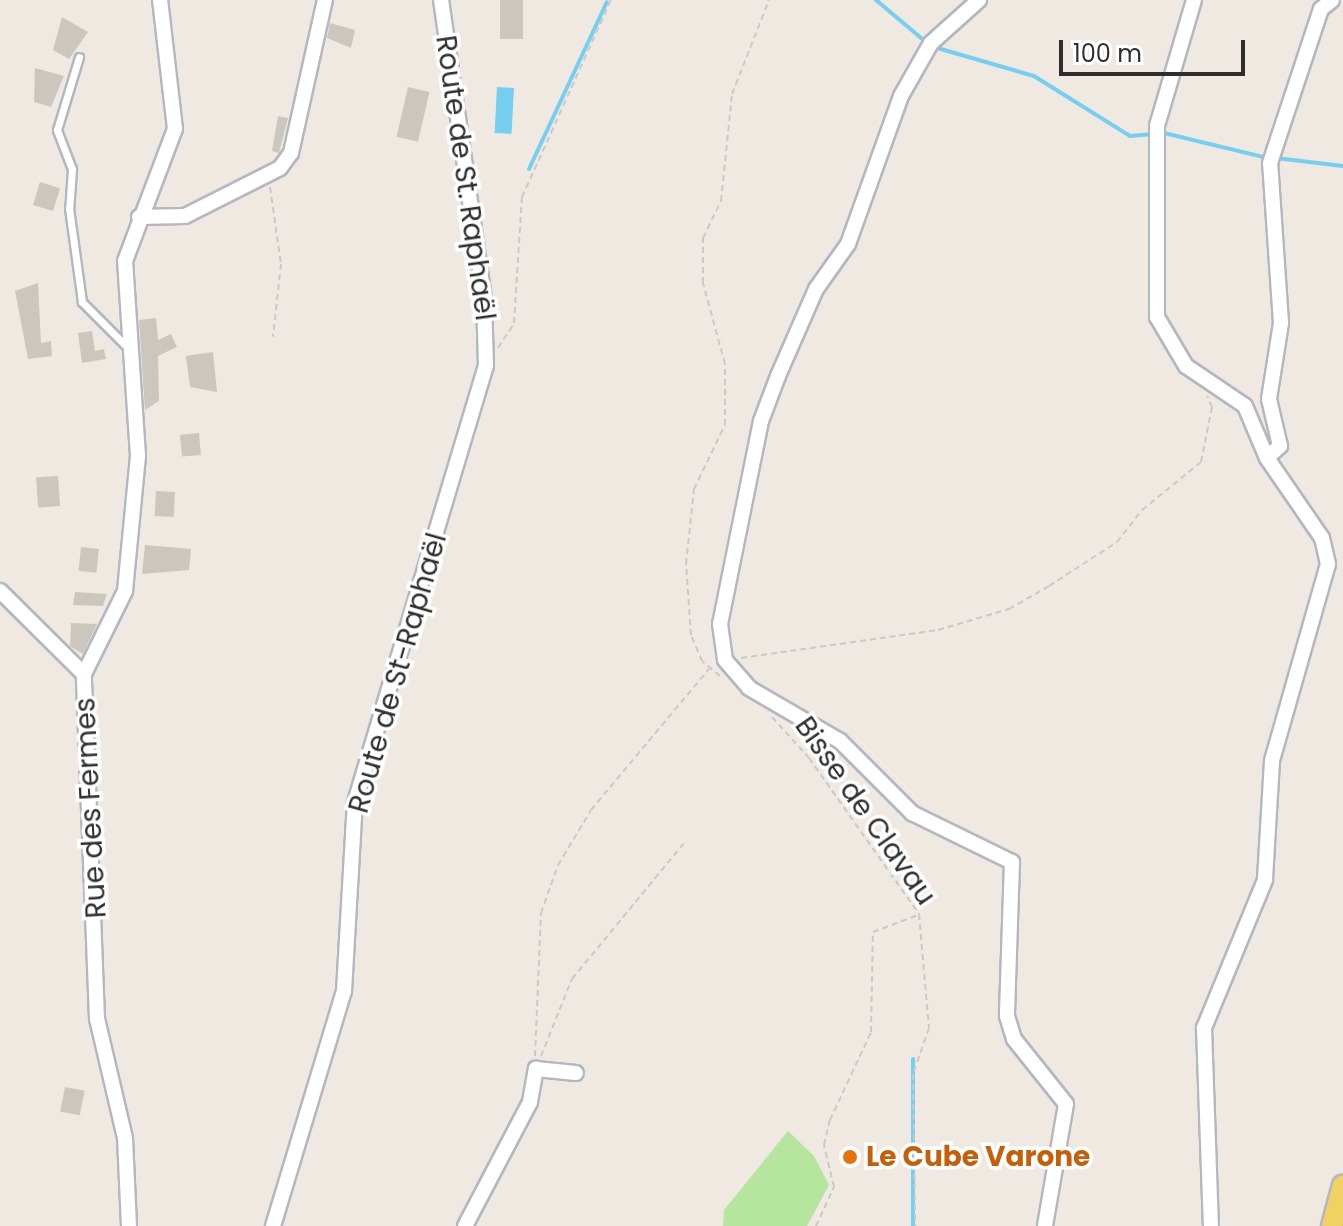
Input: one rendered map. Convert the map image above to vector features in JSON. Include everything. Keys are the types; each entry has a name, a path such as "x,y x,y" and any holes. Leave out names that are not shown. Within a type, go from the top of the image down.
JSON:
{"main road":[{"path":"1332,1226 1343,1185"}],"street":[{"name":"Rue des Fermes","path":"129,1226 125,1138 97,1019 84,674 125,591 138,456 125,261 139,217 175,129 160,0"},
{"path":"139,217 185,216 268,178 291,153 325,0"},
{"name":"Route de St. Raphaël","path":"441,0 488,356"},
{"path":"979,0 931,43 901,96 848,244 816,289 778,376 720,606 725,660 749,688 840,741 912,813 1012,862 1007,1016 1014,1039 1066,1104 1045,1226"},
{"path":"1194,0 1157,133 1162,334 1186,366 1236,395 1267,458 1322,538 1328,577 1304,633 1272,761 1265,880 1204,1028 1211,1226"},
{"path":"1267,458 1280,446 1269,399 1281,323 1271,158 1321,9 1332,0"},
{"name":"Route de St-Raphaël","path":"273,1226 344,991 355,802 488,356"},
{"path":"0,591 84,674"},
{"path":"465,1226 530,1102 536,1069 576,1073"}],"lane":[{"path":"79,57 57,130 72,169 69,208 82,302 131,351"}],"path":[{"path":"488,356 514,323 522,197 611,0"},
{"path":"727,683 710,668 691,635 686,564 694,489 725,425 725,364 703,283 703,238 721,201 732,94 769,0"},
{"path":"268,178 281,246 273,337"},
{"path":"536,1069 532,1013 541,913 558,865 591,810 710,668 725,660 938,630 1009,609 1049,586 1117,542 1142,510 1201,462 1212,407 1198,386"},
{"name":"Bisse de Clavau","path":"768,714 809,758 919,914 930,1018 913,1074 915,1226"},
{"path":"536,1069 572,979 684,843"},
{"path":"816,1226 834,1187 824,1145 830,1120 871,1032 873,932 919,914"}],"green space":[{"path":"788,1131 814,1156 829,1185 807,1226 723,1226 724,1210"}],"water":[{"path":"497,87 514,88 512,134 495,133"}],"building":[{"path":"500,0 523,0 523,39 500,39"},
{"path":"62,17 88,32 69,59 53,50"},
{"path":"330,23 355,30 351,48 327,38"},
{"path":"35,68 64,76 51,107 34,102"},
{"path":"408,87 429,92 418,142 397,137"},
{"path":"278,116 288,118 279,153 272,151"},
{"path":"40,182 60,188 53,211 33,205"},
{"path":"38,283 41,343 51,341 52,356 28,359 15,291"},
{"path":"156,318 158,340 171,334 177,347 158,356 159,401 145,410 139,320"},
{"path":"92,331 95,351 104,349 106,359 82,363 78,333"},
{"path":"213,352 217,392 190,387 186,356"},
{"path":"199,433 201,455 182,457 180,435"},
{"path":"58,476 60,506 38,507 36,478"},
{"path":"156,491 175,492 174,517 155,516"},
{"path":"145,545 191,549 189,570 142,574"},
{"path":"81,547 99,549 96,573 78,571"},
{"path":"75,592 107,594 103,606 73,605"},
{"path":"71,623 97,624 83,654 70,646"},
{"path":"65,1087 85,1091 80,1115 60,1112"}],"waterway":[{"path":"876,0 921,38"},
{"path":"529,169 607,2"},
{"path":"934,47 1034,76 1130,136 1164,133 1267,158"},
{"path":"1276,158 1343,166"},
{"path":"913,1059 913,1226"}],"place":[{"name":"Le Cube Varone","path":"850,1157"}]}
